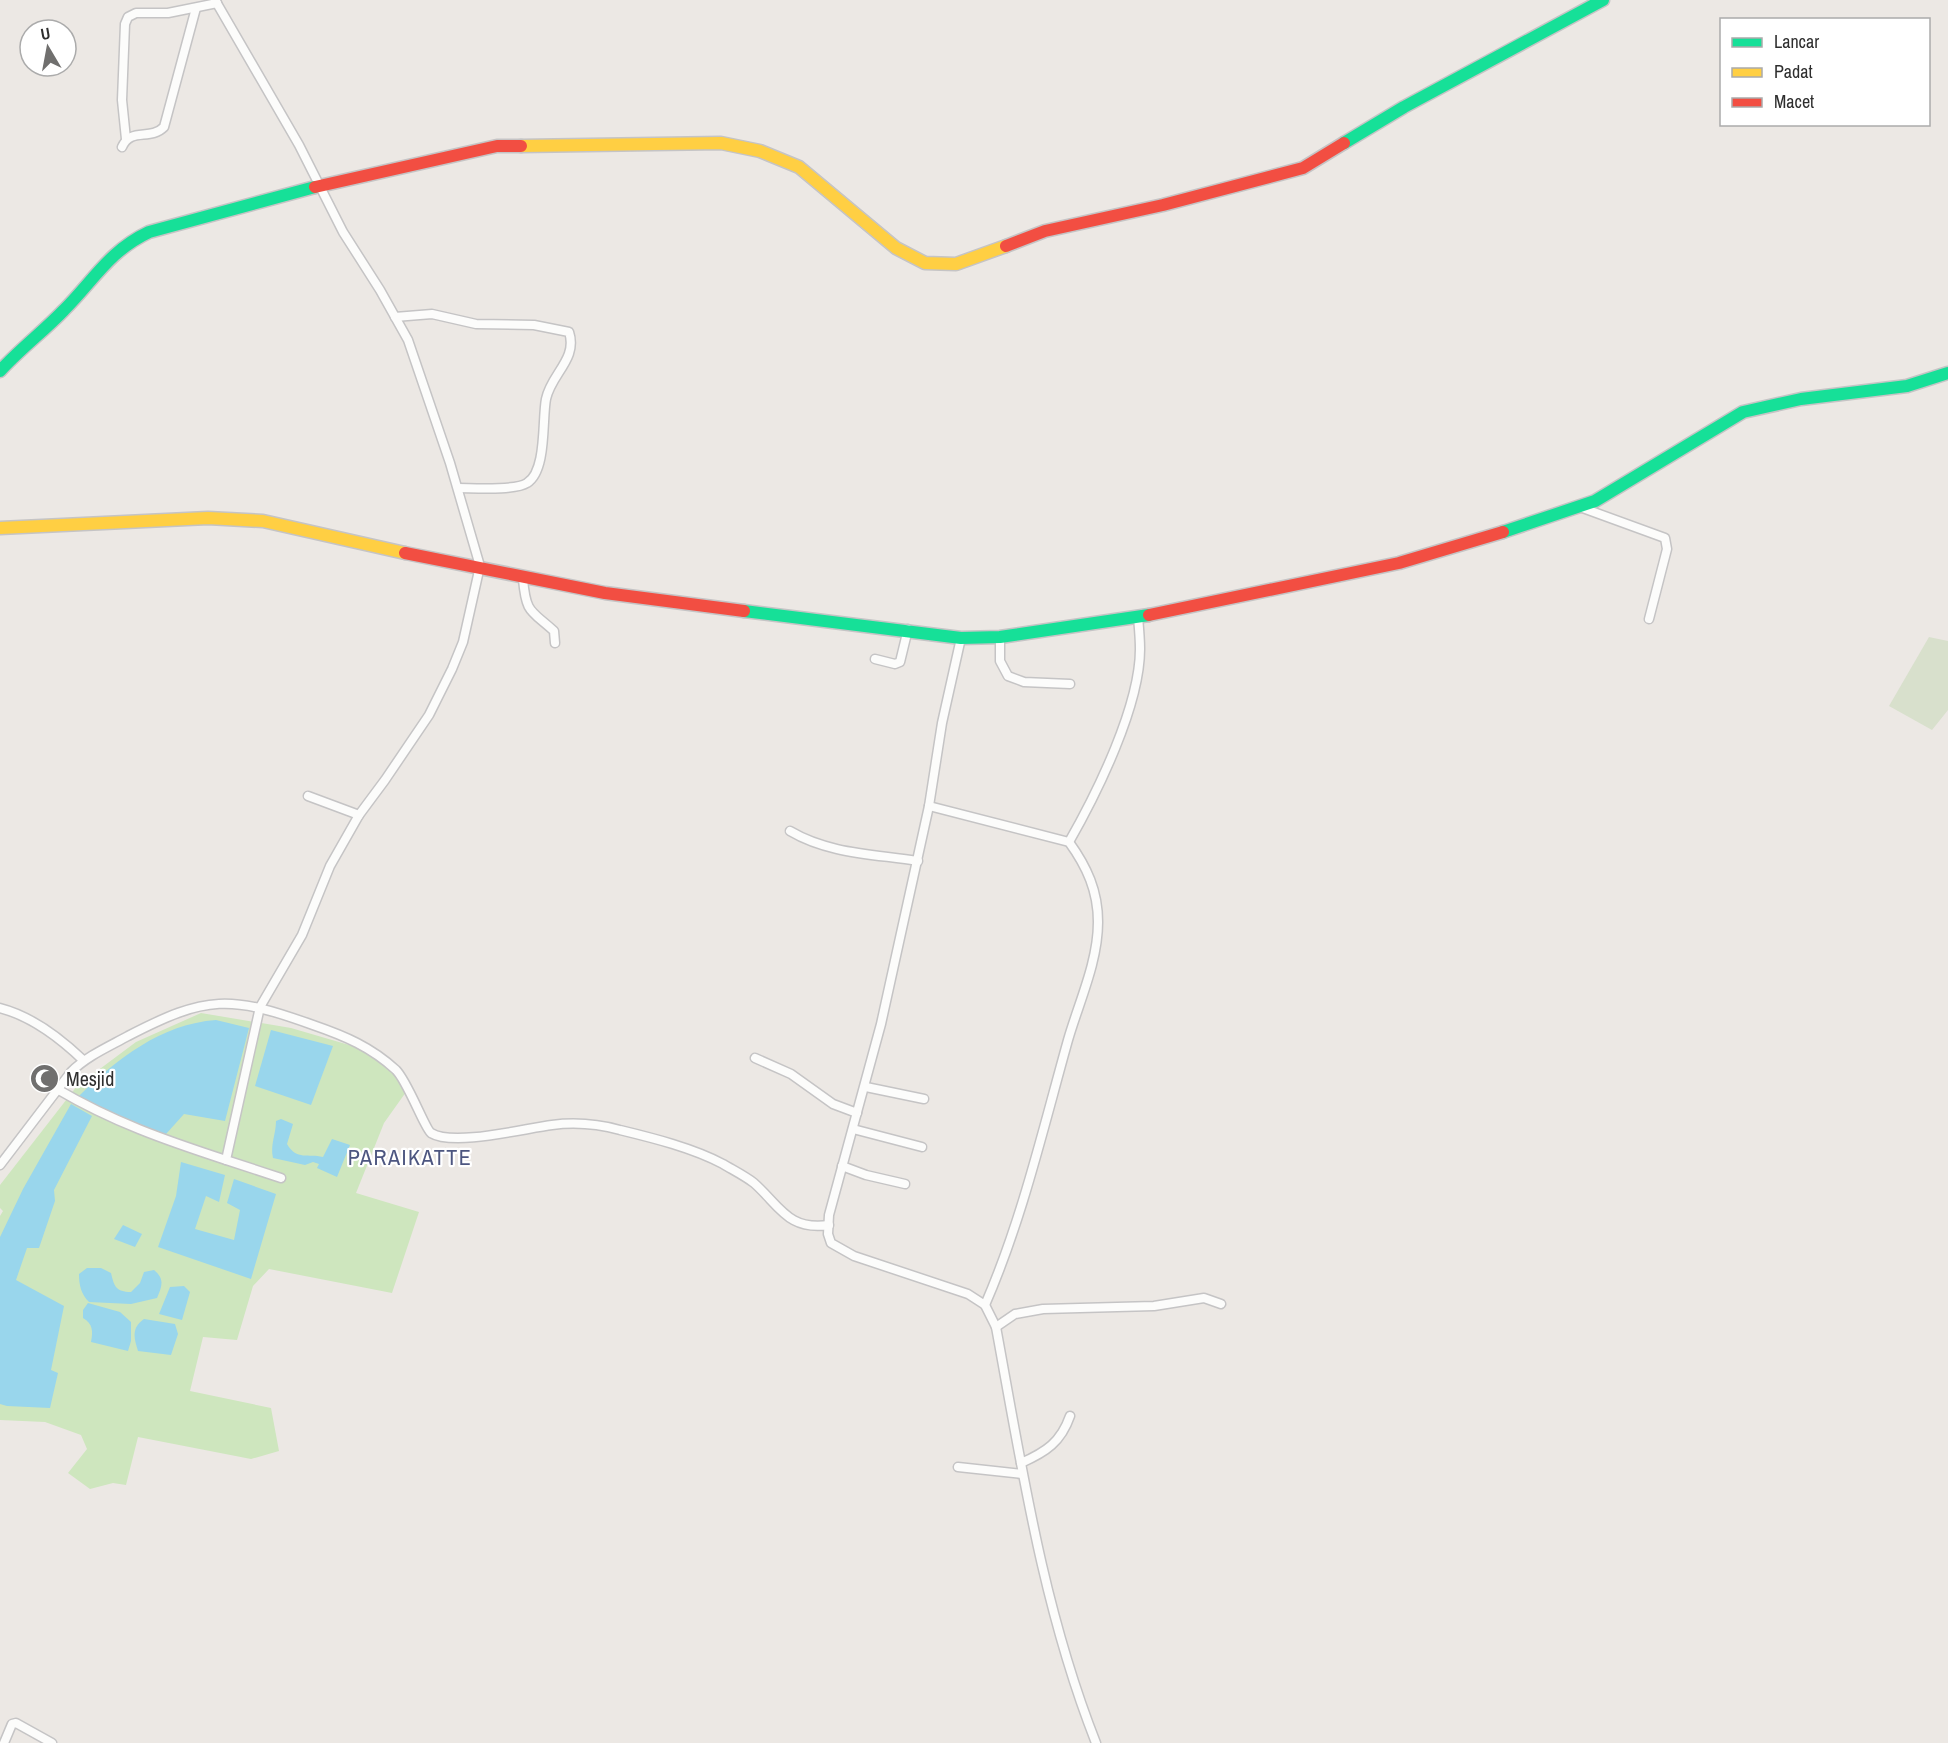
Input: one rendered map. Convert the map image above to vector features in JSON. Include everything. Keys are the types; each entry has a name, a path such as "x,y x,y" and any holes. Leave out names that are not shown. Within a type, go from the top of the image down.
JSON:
{"street":[{"path":"0,371 20,349 71,304 113,251 126,242 149,232 318,186 508,144 738,145 799,167 896,248 925,263 956,264 1045,231 1163,205 1303,168 1404,107 1604,0"},
{"path":"196,8 164,127 153,134 134,134 124,143 122,100 125,24 128,17 136,13 168,13 216,2 299,145 342,232 395,317 419,368 458,488 479,570 463,642 429,715 358,815 330,866 302,935 260,1007 226,1160"},
{"path":"395,317 432,314 476,324 534,325 569,332 569,354 548,386 542,447 535,474 527,483 516,486 458,488"},
{"path":"0,528 235,518 288,524 523,579 661,601 908,629 961,638 1000,637 1138,617 1399,563 1580,507 1669,459 1743,412 1802,399 1906,386 1948,373"},
{"path":"1580,507 1665,538 1667,549 1649,619"},
{"path":"523,579 524,596 530,610 534,617 554,631 555,643"},
{"path":"1069,842 1084,816 1124,722 1140,651 1138,617"},
{"path":"875,659 895,664 900,662 908,629"},
{"path":"1000,637 1000,661 1008,676 1024,682 1070,684"},
{"path":"961,638 942,723 918,861 866,1087 842,1166 829,1225 831,1243 839,1248 968,1294 985,1305 996,1327 1022,1474 1050,1607 1096,1743"},
{"path":"308,796 358,815"},
{"path":"929,806 1069,842 1093,884 1098,924 1094,952 1017,1221 985,1305"},
{"path":"790,831 805,840 844,851 918,861"},
{"path":"0,1165 57,1089 83,1060 161,1018 217,1003 260,1007 367,1045 398,1072 416,1103 427,1129 437,1135 452,1138 503,1135 563,1124 584,1124 620,1130 708,1157 753,1183 792,1221 819,1226 829,1225"},
{"path":"0,1008 56,1036 83,1060"},
{"path":"755,1058 790,1074 833,1104 857,1113"},
{"path":"866,1087 924,1099"},
{"path":"57,1089 128,1127 281,1178"},
{"path":"853,1129 922,1146"},
{"path":"842,1166 866,1175 905,1184"},
{"path":"996,1327 1015,1314 1043,1309 1154,1306 1204,1298 1221,1304"},
{"path":"1021,1463 1042,1454 1059,1440 1070,1416"},
{"path":"958,1467 1022,1474"},
{"path":"4,1743 8,1730 12,1724 16,1723 52,1743"}],"green space":[{"path":"1929,637 1948,641 1948,710 1932,730 1889,706"},
{"path":"201,1013 291,1028 380,1054 411,1085 384,1123 356,1193 419,1212 392,1293 269,1269 253,1286 237,1340 203,1337 190,1391 271,1408 279,1451 251,1459 138,1437 126,1485 113,1483 90,1489 68,1473 87,1449 81,1435 45,1422 0,1420 0,1216 3,1211 0,1208 0,1185 77,1086 136,1042"}],"water":[{"path":"216,1020 249,1028 225,1121 184,1114 166,1134 149,1133 79,1096 125,1057 159,1036 177,1028"},
{"path":"271,1030 333,1046 311,1105 255,1086"},
{"path":"71,1104 92,1116 54,1190 55,1201 39,1248 27,1248 16,1280 64,1306 51,1370 58,1373 50,1408 7,1406 0,1404 0,1237 23,1189"},
{"path":"281,1119 293,1124 287,1144 299,1155 323,1157 332,1139 350,1145 337,1177 317,1168 319,1164 313,1162 305,1165 273,1158 276,1121"},
{"path":"181,1162 225,1175 219,1202 206,1196 195,1229 234,1240 240,1210 227,1203 234,1179 276,1194 251,1279 158,1247 176,1196"},
{"path":"123,1225 142,1234 135,1247 114,1239"},
{"path":"87,1268 101,1268 111,1273 116,1287 122,1291 131,1292 140,1283 144,1272 154,1270 162,1283 157,1298 131,1304 89,1302 82,1293 79,1278 79,1274"},
{"path":"184,1286 190,1292 182,1320 159,1314 170,1287"},
{"path":"88,1303 120,1312 131,1322 131,1341 128,1351 91,1342 91,1328 83,1318 83,1310"},
{"path":"144,1319 175,1324 178,1334 171,1355 138,1351 135,1330"}],"traffic: fast":[{"path":"1344,143 1404,107 1603,0"},
{"path":"0,371 64,310 112,257 135,240 149,232 315,187"},
{"path":"1503,532 1595,501 1743,412 1801,399 1907,386 1948,373"},
{"path":"744,611 961,638 1000,637 1149,615"}],"traffic: slow":[{"path":"521,146 721,143 760,151 799,167 896,248 925,263 956,264 1006,246"},
{"path":"0,528 208,518 263,521 405,553"}],"traffic: jam":[{"path":"1006,246 1045,231 1163,205 1303,168 1344,143"},
{"path":"315,187 497,146 521,146"},
{"path":"1149,615 1399,563 1503,532"},
{"path":"405,553 605,593 744,611"}],"place":[{"name":"Mesjid","path":"45,1079"}],"district":[{"name":"PARAIKATTE","path":"410,1157"}]}
